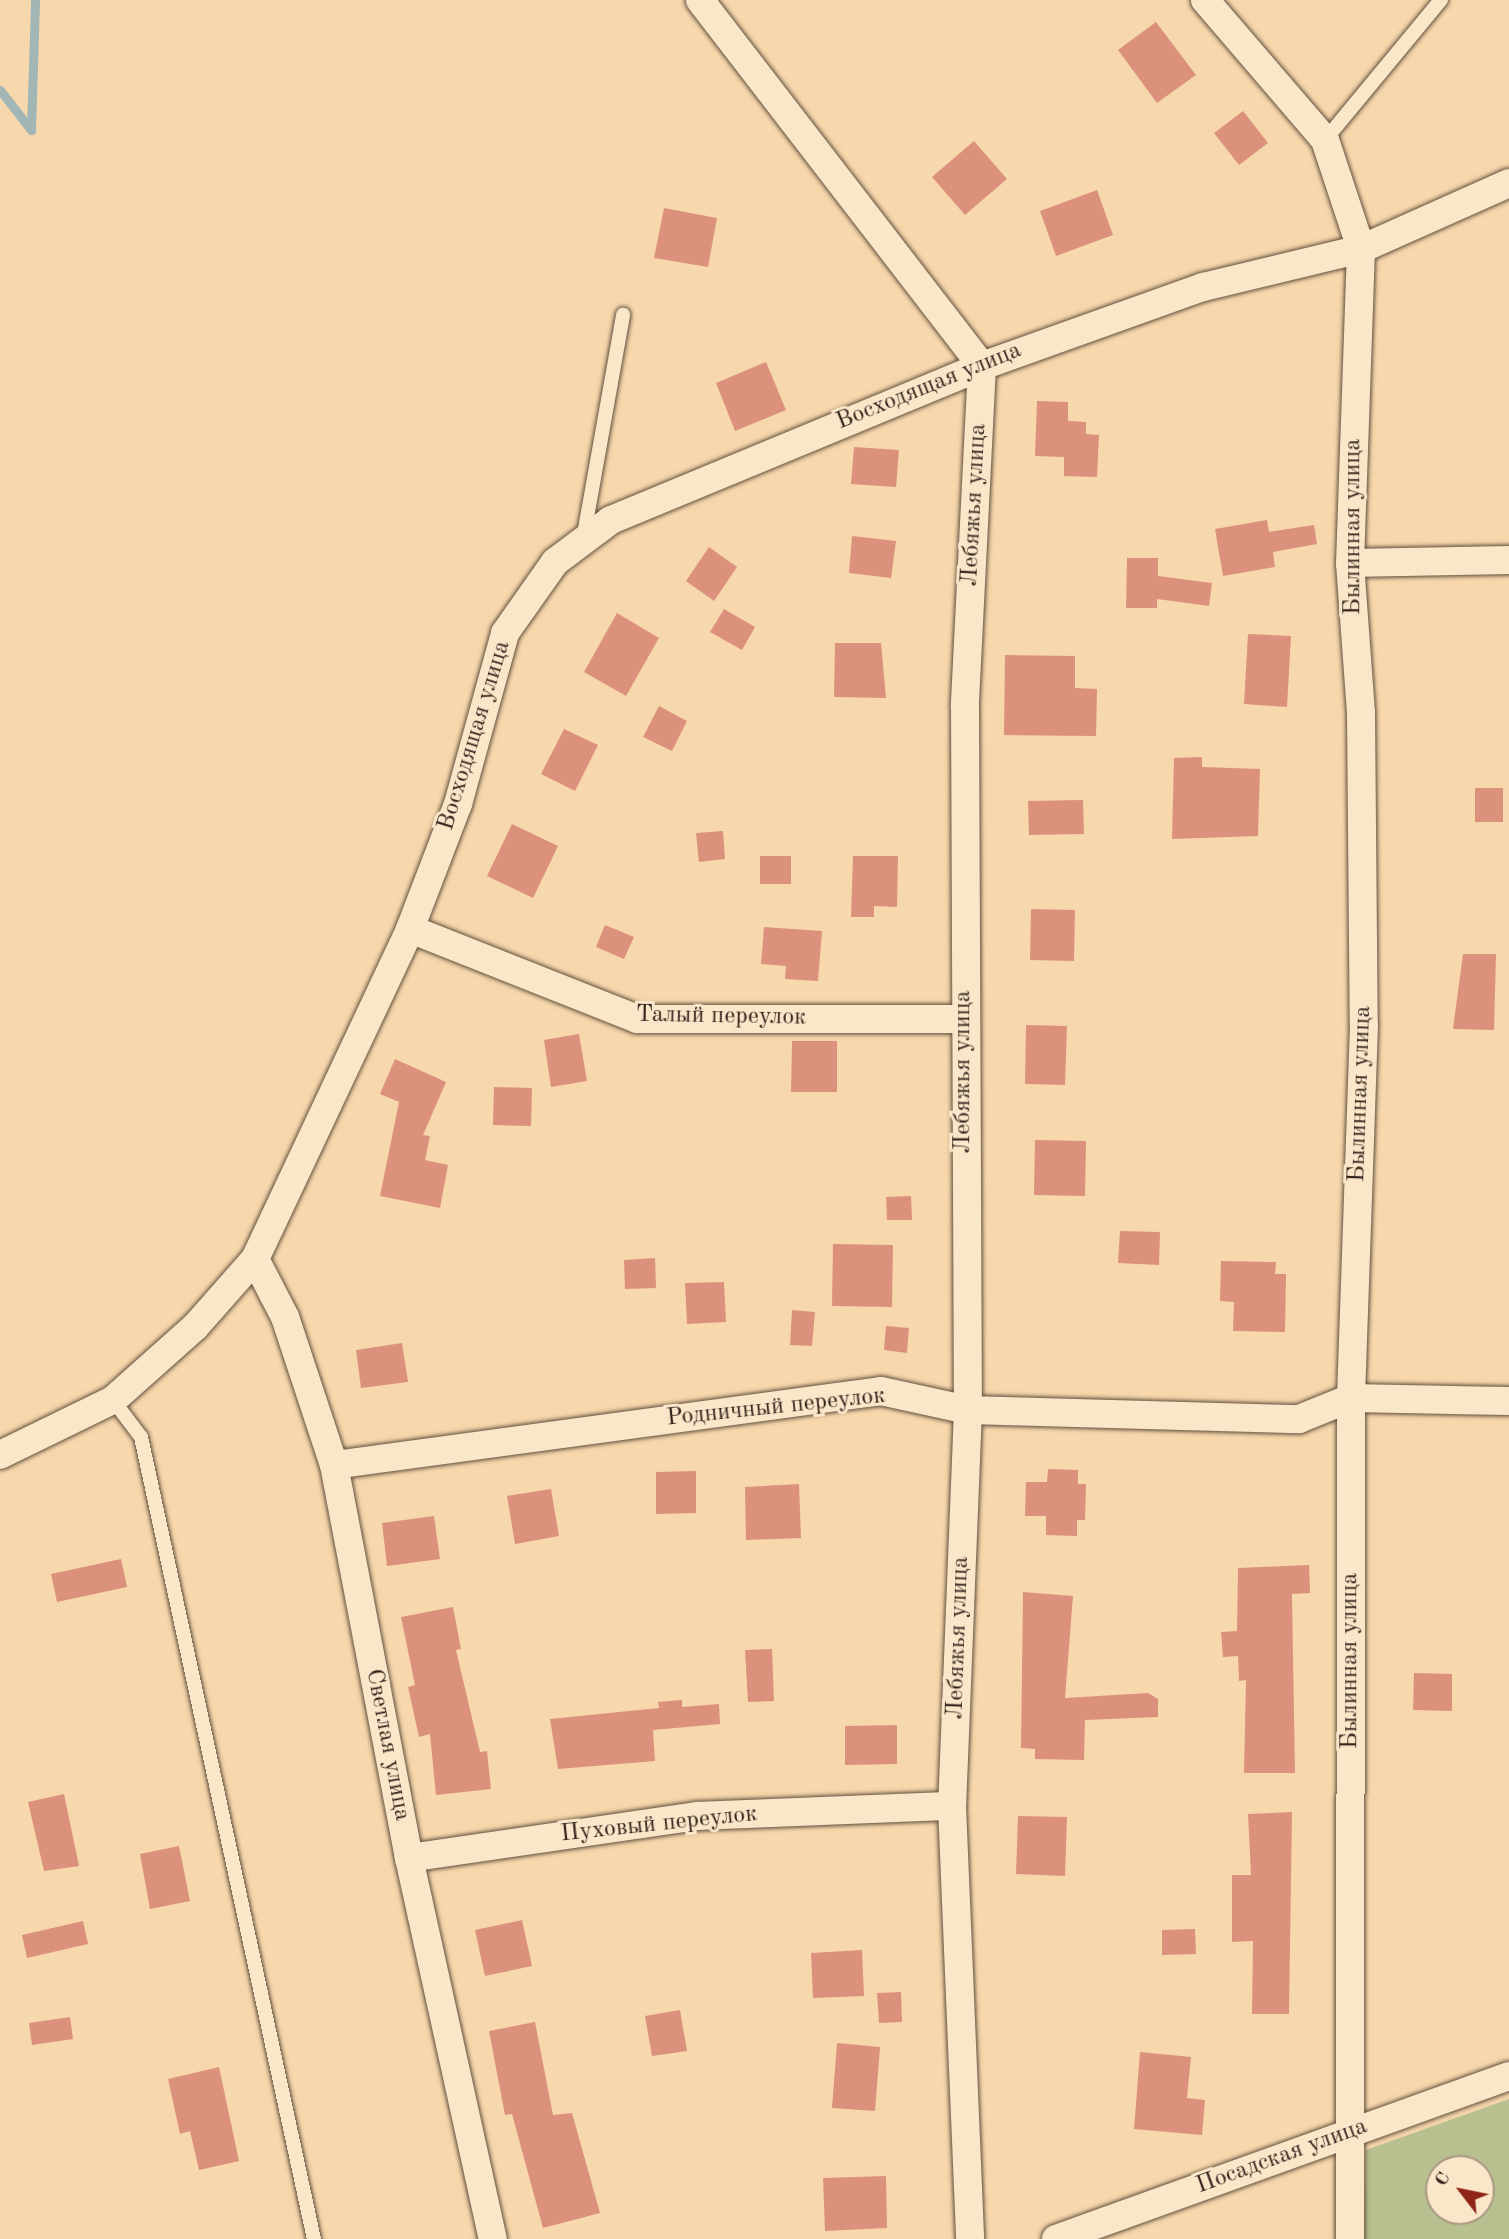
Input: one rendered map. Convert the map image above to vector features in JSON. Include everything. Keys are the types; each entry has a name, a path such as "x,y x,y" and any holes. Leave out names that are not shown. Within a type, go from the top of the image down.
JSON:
{"street":[{"path":"700,0 982,366"},
{"name":"Былинная улица","path":"1205,0 1325,141 1361,249 1350,563 1361,712 1364,1026 1351,1398 1350,2239"},
{"name":"Восходящая улица","path":"0,1455 113,1400 195,1327 255,1259 410,929 457,804 505,633 555,562 624,514 982,366 1203,287 1361,249 1509,183"},
{"name":"Лебяжья улица","path":"971,2239 952,1807 968,1410 964,1019 965,706 982,366"},
{"path":"1350,563 1509,560"},
{"name":"Талый переулок","path":"410,929 637,1020 964,1019"},
{"name":"Светлая улица","path":"255,1259 285,1317 334,1465 409,1858 493,2239"},
{"name":"Родничный переулок","path":"334,1465 881,1391 968,1410 1300,1419 1351,1398 1509,1401"},
{"name":"Пуховый переулок","path":"409,1858 698,1816 952,1807"},
{"name":"Посадская улица","path":"1056,2239 1509,2076"}],"lane":[{"path":"1325,141 1441,0"},
{"path":"583,541 623,315"},
{"path":"113,1400 141,1437 314,2239"}],"green space":[{"path":"1509,2099 1509,2239 1364,2239 1366,2150"}],"building":[{"path":"1156,22 1196,75 1157,103 1118,50"},
{"path":"1243,111 1268,143 1239,165 1214,133"},
{"path":"974,141 1007,179 965,215 932,177"},
{"path":"1097,190 1113,235 1056,256 1040,211"},
{"path":"664,208 717,218 708,267 654,258"},
{"path":"766,362 786,410 735,431 716,383"},
{"path":"1037,401 1068,402 1068,421 1086,422 1086,434 1099,435 1097,477 1064,476 1064,457 1035,456"},
{"path":"854,447 899,450 896,487 851,484"},
{"path":"1267,520 1269,532 1314,525 1317,544 1273,552 1275,567 1223,576 1215,529"},
{"path":"852,536 896,541 891,578 849,573"},
{"path":"709,547 737,567 714,601 686,581"},
{"path":"1127,558 1158,558 1158,576 1212,583 1209,606 1157,599 1157,608 1126,608"},
{"path":"724,609 755,627 742,650 710,632"},
{"path":"617,613 659,638 626,696 584,672"},
{"path":"1248,634 1291,636 1287,707 1244,704"},
{"path":"835,643 881,643 886,698 834,697"},
{"path":"1005,655 1075,656 1075,688 1097,689 1096,736 1004,735"},
{"path":"659,706 687,721 672,751 643,737"},
{"path":"564,729 598,745 575,791 541,774"},
{"path":"1202,757 1202,767 1260,769 1258,836 1172,839 1174,758"},
{"path":"1475,788 1503,788 1503,822 1475,822"},
{"path":"1083,800 1084,834 1029,835 1028,801"},
{"path":"512,824 558,846 533,898 487,876"},
{"path":"723,831 725,859 699,862 696,833"},
{"path":"760,856 791,856 791,884 760,884"},
{"path":"853,856 898,856 897,907 874,906 874,917 851,917"},
{"path":"1031,909 1075,910 1074,961 1030,960"},
{"path":"605,925 634,937 624,959 596,947"},
{"path":"764,927 822,931 818,981 785,979 786,966 761,964"},
{"path":"1463,954 1496,954 1494,1030 1453,1029"},
{"path":"1026,1025 1067,1026 1065,1085 1025,1084"},
{"path":"579,1034 587,1081 551,1087 544,1040"},
{"path":"792,1041 837,1041 837,1092 791,1092"},
{"path":"395,1059 446,1082 423,1135 430,1136 425,1160 448,1165 440,1208 380,1196 399,1102 380,1094"},
{"path":"494,1087 532,1088 531,1126 493,1125"},
{"path":"1035,1140 1086,1141 1085,1196 1034,1195"},
{"path":"911,1196 912,1220 887,1220 886,1197"},
{"path":"1120,1231 1160,1232 1159,1265 1118,1263"},
{"path":"833,1244 893,1245 892,1307 832,1306"},
{"path":"655,1258 656,1288 625,1289 624,1260"},
{"path":"1221,1261 1276,1262 1275,1274 1286,1274 1285,1332 1233,1331 1234,1302 1220,1301"},
{"path":"724,1282 726,1322 687,1324 685,1283"},
{"path":"792,1310 815,1312 812,1346 790,1345"},
{"path":"886,1326 909,1328 907,1353 884,1350"},
{"path":"402,1343 408,1382 361,1388 356,1350"},
{"path":"1048,1469 1078,1470 1078,1484 1086,1484 1085,1520 1077,1520 1077,1536 1046,1535 1046,1516 1025,1516 1026,1482 1047,1482"},
{"path":"696,1471 696,1513 656,1514 656,1472"},
{"path":"799,1484 801,1538 746,1540 745,1487"},
{"path":"551,1489 559,1536 515,1544 507,1496"},
{"path":"434,1516 440,1559 387,1566 382,1523"},
{"path":"121,1559 127,1587 57,1602 51,1574"},
{"path":"1309,1565 1310,1593 1292,1594 1295,1773 1244,1773 1246,1680 1239,1681 1238,1656 1223,1657 1221,1632 1237,1631 1238,1568"},
{"path":"1023,1592 1073,1596 1065,1698 1148,1693 1158,1699 1158,1717 1085,1720 1084,1760 1035,1759 1035,1749 1021,1748"},
{"path":"453,1607 461,1649 456,1650 480,1752 487,1751 491,1789 436,1795 430,1734 419,1737 408,1687 415,1685 401,1617"},
{"path":"772,1649 774,1701 748,1702 745,1650"},
{"path":"1414,1673 1452,1674 1452,1711 1413,1710"},
{"path":"682,1700 682,1707 719,1704 720,1724 653,1730 655,1761 558,1769 550,1719 659,1708 658,1702"},
{"path":"897,1725 897,1764 845,1765 845,1726"},
{"path":"64,1794 79,1866 44,1871 28,1802"},
{"path":"1292,1812 1289,2014 1252,2014 1253,1941 1232,1942 1232,1875 1251,1875 1248,1814"},
{"path":"1018,1816 1067,1817 1065,1876 1016,1874"},
{"path":"179,1846 190,1901 150,1909 140,1854"},
{"path":"522,1920 532,1966 485,1976 475,1930"},
{"path":"83,1921 88,1944 27,1958 22,1935"},
{"path":"1195,1929 1196,1954 1162,1955 1162,1930"},
{"path":"862,1950 864,1996 813,1998 811,1953"},
{"path":"901,1992 902,2022 879,2023 877,1993"},
{"path":"680,2010 687,2051 652,2056 645,2016"},
{"path":"70,2017 73,2039 32,2045 29,2023"},
{"path":"535,2022 553,2115 572,2113 600,2213 543,2228 512,2114 505,2115 489,2031"},
{"path":"837,2043 880,2047 875,2111 832,2108"},
{"path":"1140,2052 1191,2057 1187,2098 1205,2100 1202,2135 1134,2129"},
{"path":"219,2067 239,2161 199,2170 190,2131 180,2134 168,2079"},
{"path":"886,2176 887,2228 825,2231 823,2178"}],"waterway":[{"path":"0,90 31,130 35,0"}]}
